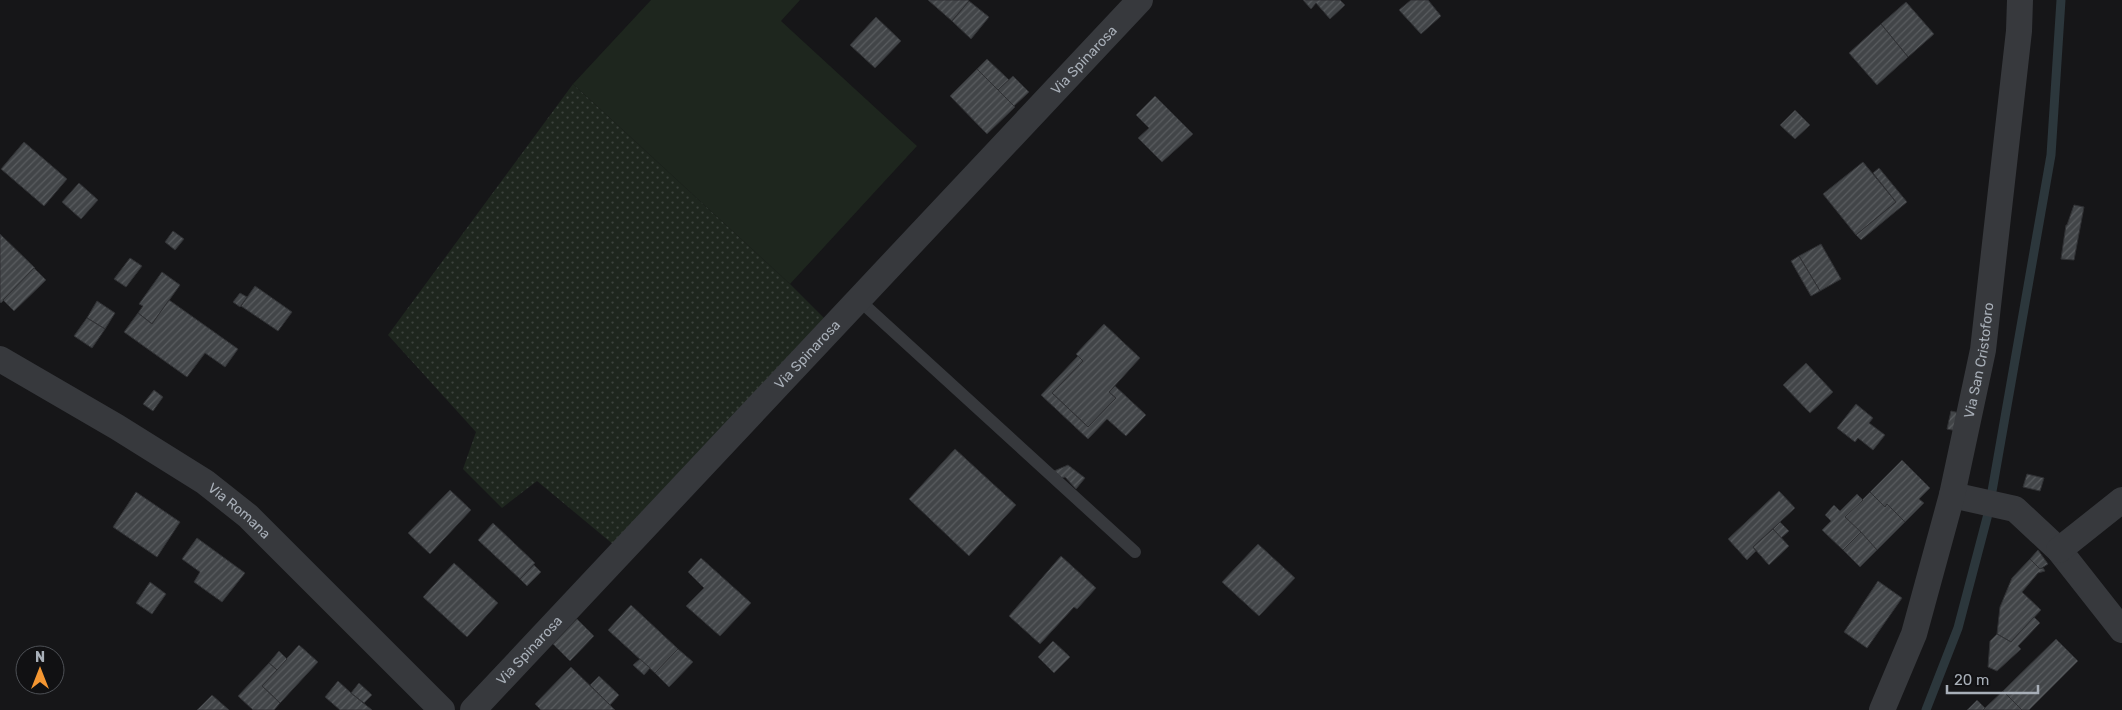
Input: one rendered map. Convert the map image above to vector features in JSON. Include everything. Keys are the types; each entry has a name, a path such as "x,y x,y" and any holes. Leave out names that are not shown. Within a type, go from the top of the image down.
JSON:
{"street":[{"name":"Via Spinarosa","path":"473,710 1140,0"},
{"name":"Via San Cristoforo","path":"1882,710 1914,634 1959,497 1983,350 2018,40 2020,0"},
{"name":"Via Romana","path":"0,359 117,427 197,477 248,516 442,710"},
{"path":"1959,497 2015,509 2059,550 2122,630"},
{"path":"2059,550 2122,500"}],"lane":[{"path":"859,300 1135,552"}],"shaded area":[{"path":"651,0 800,0 781,21 917,146 790,284 573,84"},
{"path":"573,84 790,284 825,319 614,545 537,481 502,508 463,469 476,432 388,335"}],"building":[{"path":"928,0 968,0 969,1 952,21"},
{"path":"1303,0 1340,0 1345,5 1330,19 1316,3 1311,9"},
{"path":"1411,0 1428,0 1441,16 1421,34 1399,10"},
{"path":"969,1 989,17 971,39 952,21"},
{"path":"1906,2 1934,34 1908,57 1881,24"},
{"path":"876,17 901,41 875,68 850,45"},
{"path":"1881,24 1908,57 1877,85 1849,53"},
{"path":"987,59 1009,80 998,90 977,69"},
{"path":"977,69 1015,107 987,134 950,96"},
{"path":"1013,76 1029,92 1014,106 998,90"},
{"path":"1155,96 1193,134 1162,162 1138,138 1149,128 1136,115"},
{"path":"1795,110 1810,125 1795,139 1780,125"},
{"path":"24,142 67,179 44,206 1,169"},
{"path":"1863,162 1896,202 1856,235 1823,194"},
{"path":"1879,168 1907,202 1861,240 1856,235 1896,202 1873,173"},
{"path":"79,183 98,200 81,219 62,202"},
{"path":"2074,205 2084,207 2074,260 2061,259 2066,225"},
{"path":"173,231 184,239 175,250 165,242"},
{"path":"0,234 35,268 1,303 0,302"},
{"path":"1821,244 1841,279 1820,291 1799,256"},
{"path":"1799,256 1820,291 1811,296 1791,261"},
{"path":"130,258 142,266 126,287 114,279"},
{"path":"34,268 46,280 14,311 3,300"},
{"path":"162,272 180,285 152,324 138,313 143,306 139,304"},
{"path":"255,286 292,312 278,331 241,306"},
{"path":"240,293 247,297 240,307 233,302"},
{"path":"169,300 238,349 225,367 205,353 187,377 124,332 138,313 152,324"},
{"path":"97,301 115,313 105,329 87,318"},
{"path":"87,318 105,329 92,348 74,336"},
{"path":"1104,324 1140,358 1109,392 1116,398 1088,427 1052,393 1083,361 1076,354"},
{"path":"1078,356 1083,361 1052,393 1088,427 1116,398 1109,392 1115,386 1146,415 1126,436 1107,419 1088,439 1041,395"},
{"path":"1806,363 1833,392 1810,413 1783,385"},
{"path":"154,390 163,397 153,411 143,404"},
{"path":"1856,404 1873,418 1869,423 1885,435 1873,450 1858,438 1855,442 1837,428"},
{"path":"1951,411 1960,413 1957,431 1947,429"},
{"path":"955,449 1016,505 969,556 909,499"},
{"path":"1902,460 1930,488 1919,499 1924,503 1905,522 1887,504 1885,507 1870,492"},
{"path":"1068,465 1085,478 1076,489 1065,477 1062,478 1054,471"},
{"path":"2027,474 2044,478 2040,491 2023,487"},
{"path":"450,490 471,510 430,554 408,533"},
{"path":"1779,491 1795,508 1753,547 1756,551 1747,560 1728,539"},
{"path":"136,492 180,522 157,557 113,527"},
{"path":"1870,492 1885,507 1887,504 1905,522 1877,550 1845,517"},
{"path":"1857,494 1863,500 1845,517 1861,532 1843,550 1822,530 1831,521 1825,515 1834,505 1840,511"},
{"path":"1780,522 1789,531 1781,538 1773,529"},
{"path":"493,523 535,563 520,579 478,540"},
{"path":"1773,529 1789,546 1769,565 1753,547"},
{"path":"1861,532 1877,550 1860,567 1843,550"},
{"path":"197,538 245,573 222,602 194,582 200,572 182,559"},
{"path":"1258,544 1295,578 1259,616 1222,582"},
{"path":"2038,550 2048,564 2040,569 2030,559"},
{"path":"1061,556 1096,588 1077,609 1074,607 1040,644 1009,616"},
{"path":"701,558 751,603 720,636 686,606 704,588 688,572"},
{"path":"2030,559 2040,569 2043,568 2045,571 2038,573 2022,592 2041,610 2011,642 1997,634 2000,607 2012,578"},
{"path":"454,563 498,603 467,637 423,597"},
{"path":"534,565 541,572 527,586 520,579"},
{"path":"1878,581 1902,598 1867,648 1844,632"},
{"path":"150,582 166,594 152,614 136,603"},
{"path":"631,605 678,649 655,673 608,630"},
{"path":"2034,617 2040,623 2018,646 2021,649 1997,671 1988,667 1990,641 1997,634 2011,642"},
{"path":"577,619 594,636 570,661 553,644"},
{"path":"2056,639 2078,661 2029,710 2022,710 2003,691"},
{"path":"1053,641 1070,657 1054,673 1038,657"},
{"path":"299,645 318,662 280,703 262,686"},
{"path":"678,649 693,662 669,687 655,673"},
{"path":"279,651 287,659 277,670 269,663"},
{"path":"640,659 650,668 644,675 633,665"},
{"path":"269,663 277,670 262,686 280,703 274,710 253,710 238,696"},
{"path":"571,667 615,710 541,710 535,704"},
{"path":"599,676 619,695 610,705 590,685"},
{"path":"338,681 372,710 340,710 325,697"},
{"path":"359,683 372,695 364,703 351,693"},
{"path":"2003,691 2022,710 1983,710 1985,708"},
{"path":"212,695 229,710 197,710"},
{"path":"1977,700 1985,708 1983,710 1967,710"}],"waterway":[{"path":"1926,710 1958,628 1988,514 2051,155 2061,0"}]}
